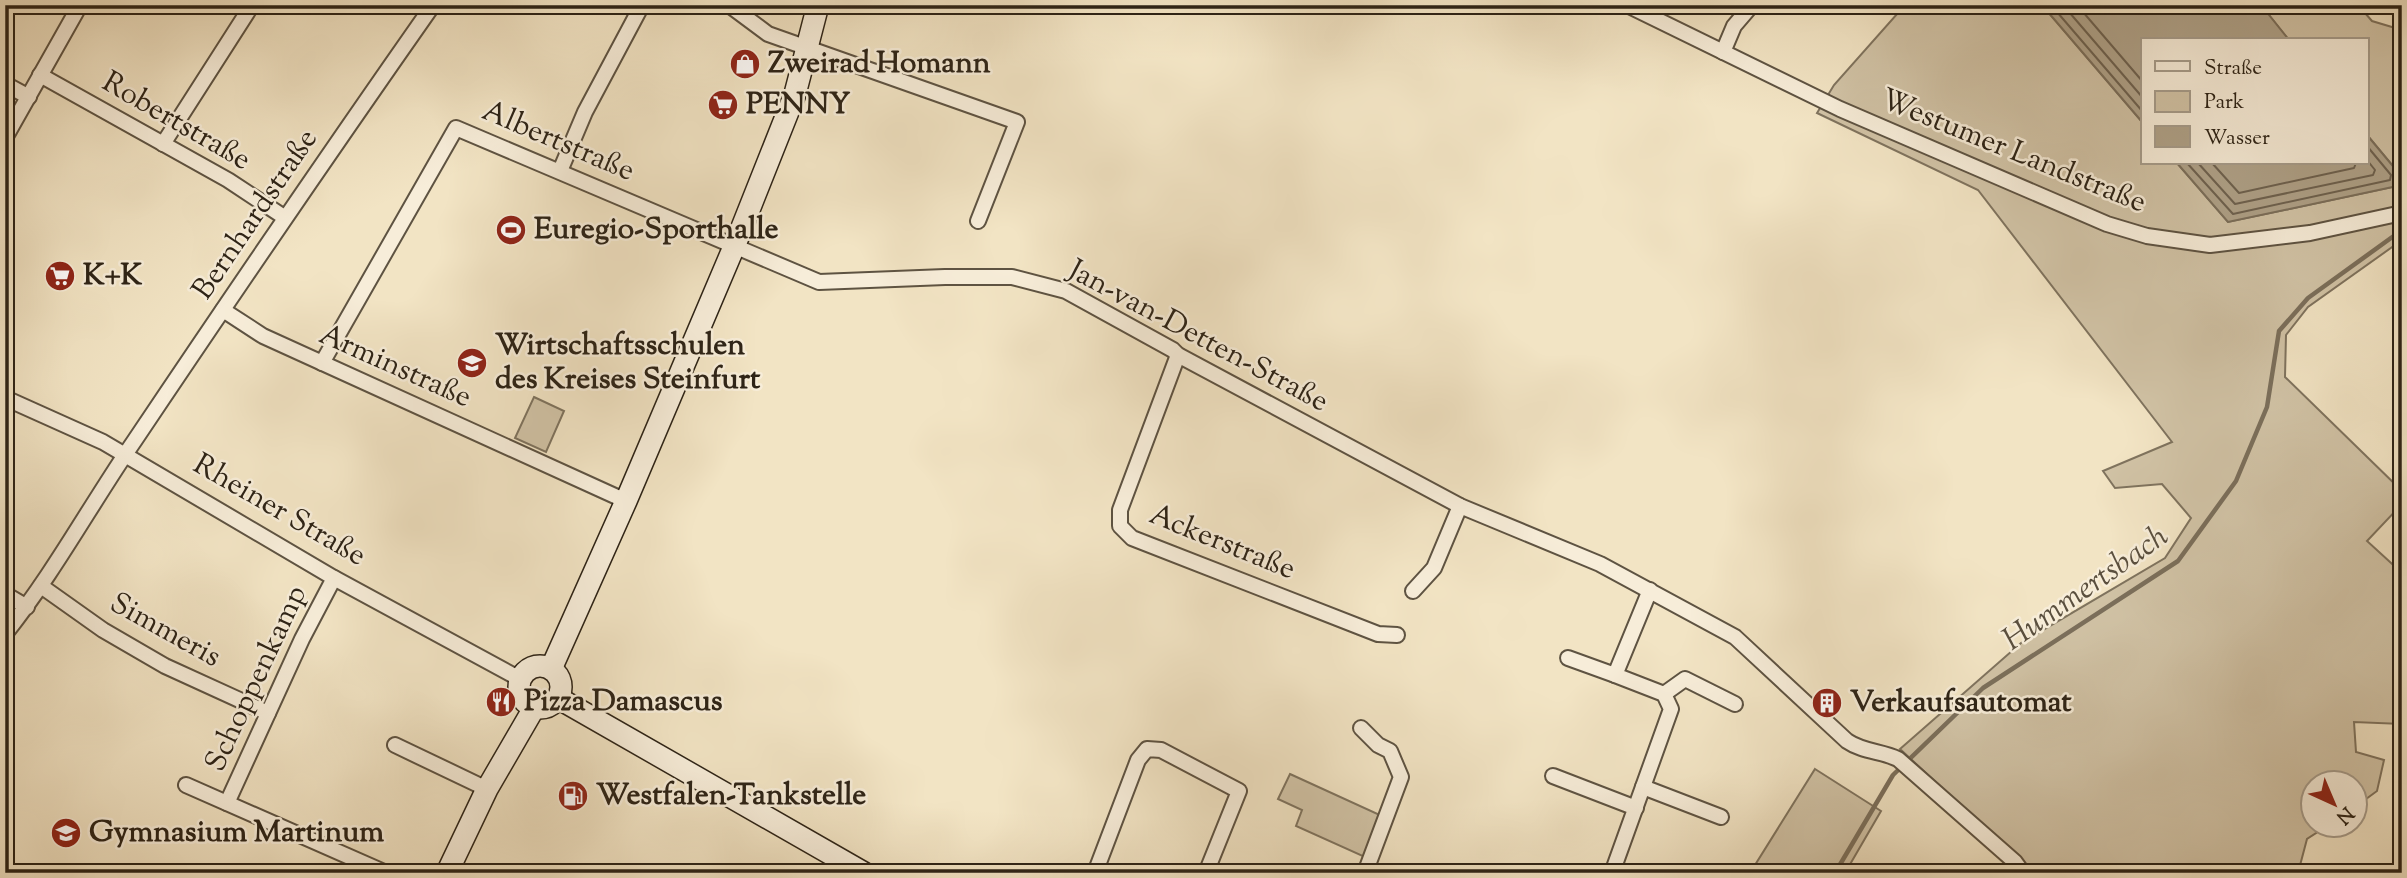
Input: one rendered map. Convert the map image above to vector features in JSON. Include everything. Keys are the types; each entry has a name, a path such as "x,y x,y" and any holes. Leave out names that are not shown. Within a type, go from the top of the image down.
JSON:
{"street":[{"path":"5,138 80,5"},
{"path":"163,144 252,5"},
{"name":"Bernhardstraße","path":"5,634 27,607 124,455 284,217 433,5"},
{"path":"560,171 586,112 642,5"},
{"path":"729,5 768,34 1017,122 978,221"},
{"path":"551,669 735,245 795,94 817,5"},
{"name":"Westumer Landstraße","path":"1626,5 1853,114 2108,224 2147,236 2210,245 2309,233 2402,214"},
{"path":"1723,52 1734,26 1752,5"},
{"name":"Robertstraße","path":"40,75 228,180 284,217"},
{"path":"5,84 29,97"},
{"name":"Albertstraße","path":"322,363 456,128 735,245"},
{"name":"Jan-van-Detten-Straße","path":"735,245 819,282 1012,277 1050,286 1094,305 1178,355 1460,506 1600,564 1735,637 1847,741 1858,748 1885,753 1911,769 2015,862 2023,873"},
{"name":"Arminstraße","path":"223,310 263,336 626,501"},
{"name":"Ackerstraße","path":"1178,355 1120,510 1120,526 1132,538 1378,634 1397,635"},
{"name":"Rheiner Straße","path":"5,398 103,442 334,578 520,679"},
{"path":"1413,591 1434,568 1460,506"},
{"name":"Schoppenkamp","path":"227,803 302,639 334,578"},
{"name":"Simmeris","path":"41,586 103,630 165,666 268,713"},
{"path":"1615,675 1650,590"},
{"path":"5,594 27,607"},
{"path":"1568,658 1664,694 1671,709 1612,873"},
{"path":"533,667 551,669 560,682 558,698 547,707 534,708 526,704 520,697 518,688 525,672 533,667"},
{"path":"1664,694 1685,679 1735,704"},
{"path":"558,698 864,873"},
{"path":"447,873 487,789 534,708"},
{"path":"1361,728 1378,745 1390,751 1401,777 1365,873"},
{"path":"395,745 487,789"},
{"path":"1095,873 1138,760 1147,749 1161,750 1239,790 1206,873"},
{"path":"1553,776 1636,808"},
{"path":"186,785 386,873"},
{"path":"1643,787 1721,817"}],"green space":[{"path":"1905,5 2042,5 2141,121 2141,164 2178,164 2228,222 2402,185 2402,240 2308,307 2286,335 2285,377 2402,491 2402,504 2367,541 2402,573 2402,724 2354,722 2356,752 2384,760 2377,791 2368,798 2368,770 2298,770 2298,840 2307,840 2298,873 2029,873 2020,860 1900,749 2021,643 2165,558 2191,518 2162,484 2115,488 2103,471 2172,442 1978,190 1817,113 1834,85"},
{"path":"2261,5 2358,5 2372,21 2402,30 2402,177 2368,136 2368,38 2287,38"},
{"path":"534,397 564,411 546,452 515,438"},
{"path":"1815,769 1881,811 1845,873 1750,873"},
{"path":"1290,774 1382,816 1367,858 1296,826 1302,810 1278,799"}],"water":[{"path":"2042,5 2261,5 2287,38 2141,38 2141,121"},
{"path":"2368,136 2402,177 2402,185 2228,222 2178,164 2368,164"}],"waterway":[{"name":"Hummertsbach","path":"1835,873 1893,775 1983,688 2178,561 2236,481 2267,407 2279,331 2308,298 2402,230"}],"place":[{"name":"Zweirad Homann","path":"745,64"},
{"name":"PENNY","path":"723,105"},
{"name":"Euregio-Sporthalle","path":"511,230"},
{"name":"K+K","path":"60,276"},
{"name":"Wirtschaftsschulen des Kreises Steinfurt","path":"472,363"},
{"name":"Pizza Damascus","path":"501,702"},
{"name":"Verkaufsautomat","path":"1827,703"},
{"name":"Westfalen-Tankstelle","path":"573,796"},
{"name":"Gymnasium Martinum","path":"66,833"}]}
